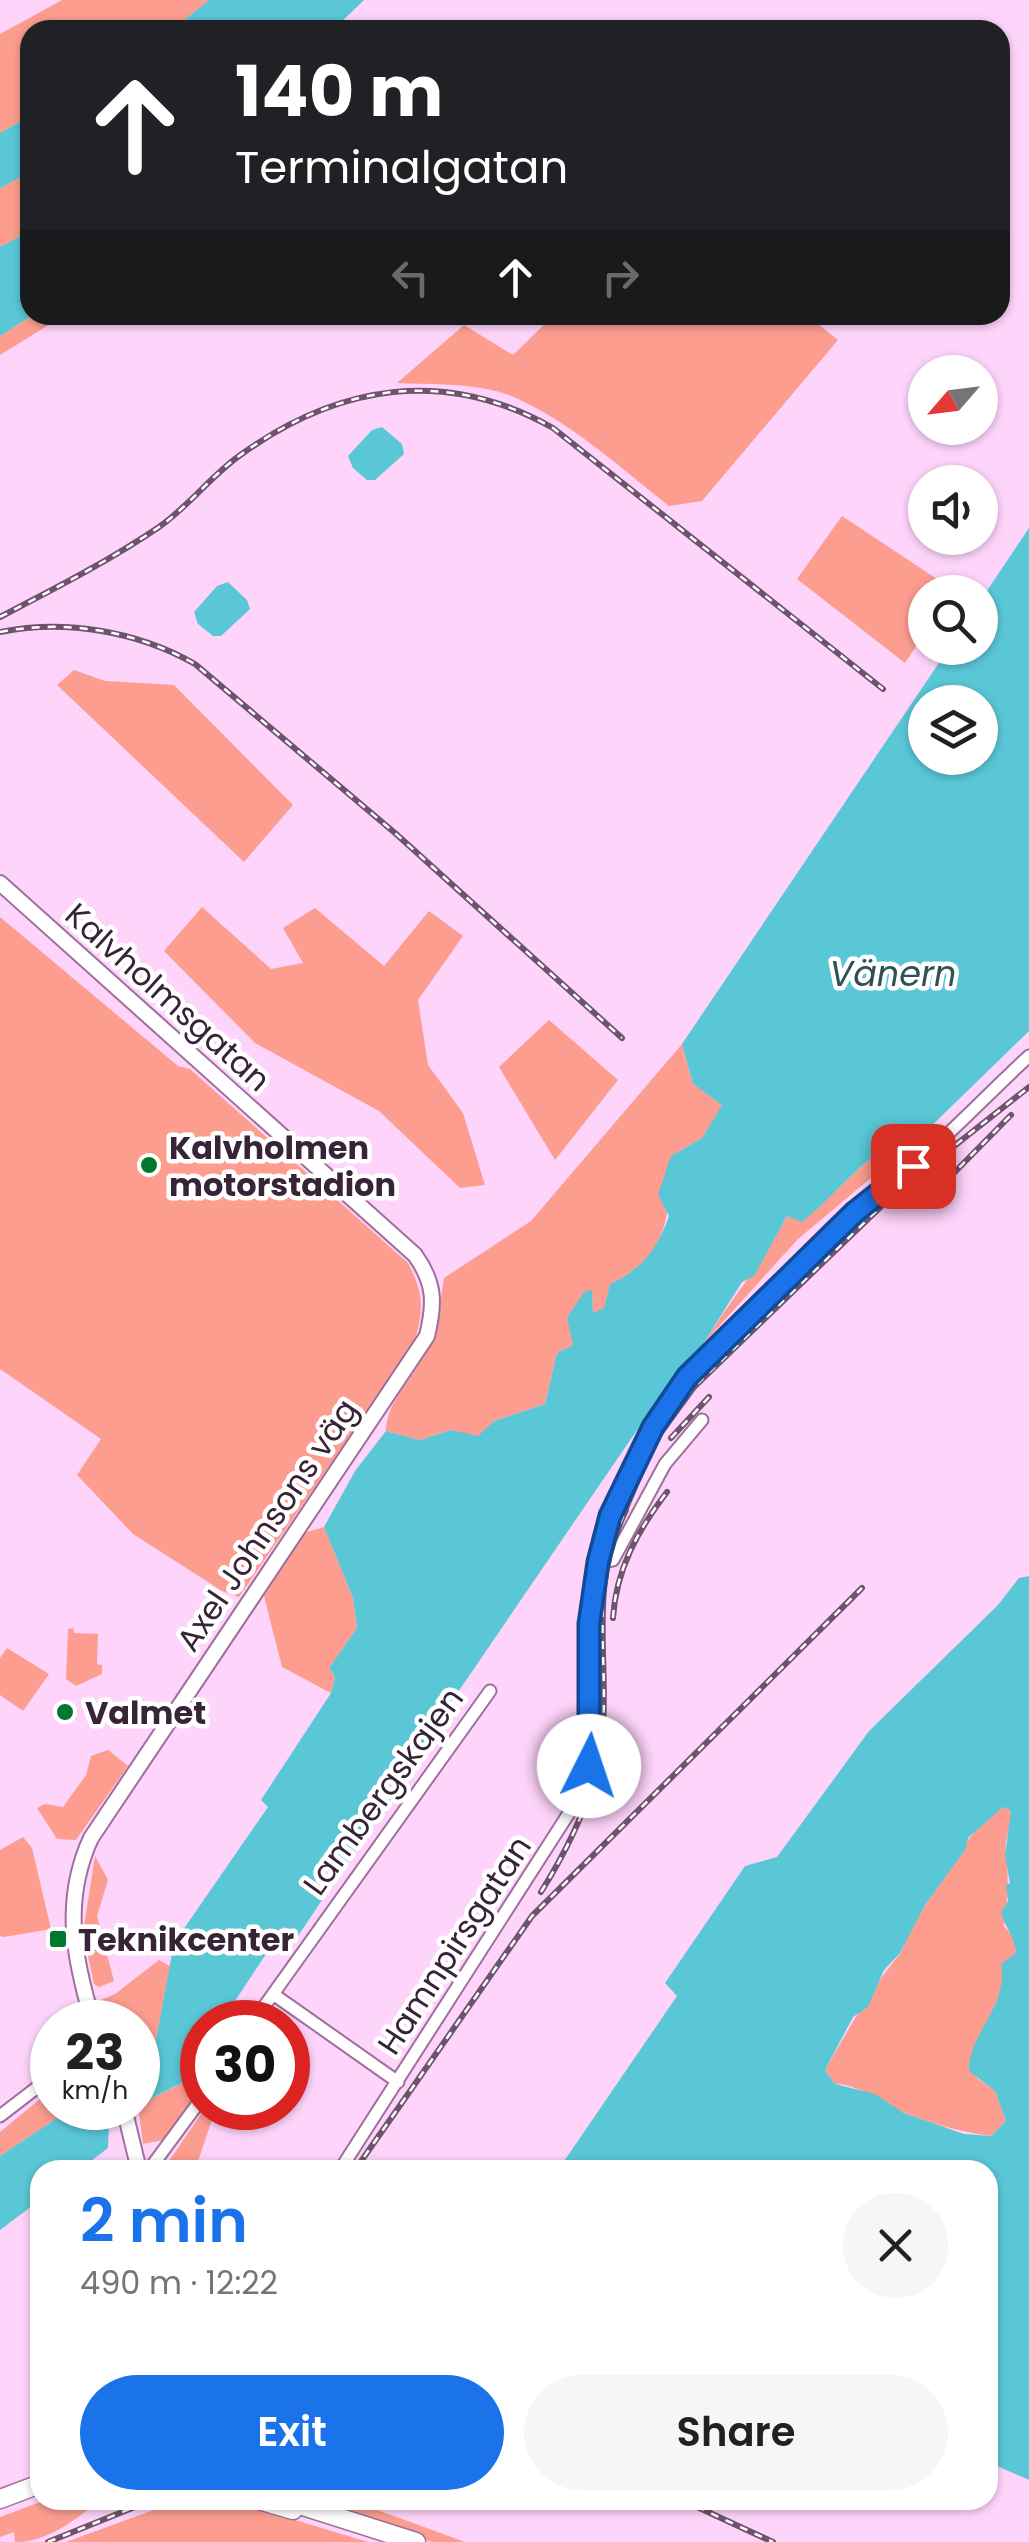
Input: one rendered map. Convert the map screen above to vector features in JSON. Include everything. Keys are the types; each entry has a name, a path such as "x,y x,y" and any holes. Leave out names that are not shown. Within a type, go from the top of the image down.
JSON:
{"main road":[{"path":"0,2499 30,2488"},
{"path":"0,2508 30,2497"},
{"path":"291,2510 389,2542"},
{"path":"315,2510 416,2542"}],"street":[{"name":"Kalvholmsgatan","path":"0,883 415,1255 430,1276"},
{"name":"Hamnpirsgatan","path":"347,2160 554,1840 589,1766 589,1624 598,1562 610,1516 634,1465 687,1377 855,1212 913,1166 1029,1056"},
{"name":"Axel Johnsons väg","path":"88,2000 71,1924 80,1860 90,1838 427,1336 435,1305 430,1276"},
{"path":"598,1562 613,1560 623,1547 665,1464 702,1420"},
{"name":"Lambergskajen","path":"268,2000 490,1691"},
{"path":"272,1994 398,2082"},
{"path":"0,2116 30,2093"},
{"path":"156,2160 180,2128"},
{"path":"131,2130 137,2160"}],"shaded area":[{"path":"62,0 209,0 184,20 26,20"},
{"path":"20,23 20,122 0,133 0,34"},
{"path":"20,169 20,270 0,280 0,181"},
{"path":"20,323 49,325 0,355 0,336"},
{"path":"464,325 513,355 544,325 819,325 838,340 702,501 669,506 578,434 518,399 474,387 397,383"},
{"path":"842,516 931,575 908,575 905,663 797,579"},
{"path":"74,670 105,681 174,685 293,805 244,862 57,685"},
{"path":"202,907 271,969 303,963 283,928 315,908 384,966 429,911 463,936 418,1000 428,1065 463,1113 485,1185 460,1188 379,1111 255,1043 164,951"},
{"name":"Kalvholmen motorstadion","path":"0,917 178,1066 190,1069 408,1263 417,1284 421,1312 414,1343 239,1597 222,1591 133,1534 77,1475 101,1439 0,1369"},
{"path":"549,1020 618,1080 555,1160 499,1067"},
{"path":"682,1044 693,1084 723,1104 702,1138 671,1156 667,1215 655,1247 630,1273 610,1284 605,1308 593,1314 592,1291 583,1293 573,1345 557,1353 545,1404 494,1421 478,1437 451,1430 420,1440 386,1431 391,1410 432,1336 444,1278 531,1221"},
{"path":"920,1137 798,1239 703,1344 787,1216 802,1221 871,1159 902,1141"},
{"path":"324,1527 353,1598 357,1628 329,1668 335,1677 331,1693 282,1667 264,1596 304,1533"},
{"path":"73,1628 74,1633 98,1634 97,1664 102,1665 102,1674 76,1686 66,1679 68,1629"},
{"path":"7,1648 49,1674 23,1711 0,1695 0,1658"},
{"path":"108,1750 128,1766 76,1840 57,1839 37,1808 45,1804 63,1807 86,1775 91,1756"},
{"path":"1003,1807 1011,1811 1004,1926 1015,1939 1016,1953 980,2041 977,2078 995,2091 1006,2121 991,2136 900,2111 860,2090 835,2084 825,2070 954,1860 979,1827"},
{"path":"23,1837 32,1848 51,1929 4,1937 0,1936 0,1850"},
{"path":"95,1856 108,1880 97,1916 114,1981 99,1987 94,1984 83,1933"},
{"path":"159,1960 170,1966 160,2018 160,2000 101,2000 115,1994"},
{"path":"180,2084 180,2117 163,2140 143,2144 141,2130 160,2130 160,2094"},
{"path":"30,2107 30,2130 39,2130 0,2156 0,2132"},
{"path":"190,2130 209,2130 198,2160 170,2160"},
{"path":"30,2506 30,2510 87,2510 39,2538 15,2542 14,2532 0,2537 0,2517"},
{"path":"154,2510 262,2510 368,2542 66,2542"},
{"path":"332,2510 377,2510 465,2542 432,2542"}],"water":[{"path":"209,0 364,0 343,20 184,20"},
{"path":"20,122 20,177 0,188 0,133"},
{"path":"20,236 20,323 0,336 0,247"},
{"path":"382,427 402,444 404,454 375,480 367,480 353,468 348,456 372,430"},
{"name":"Vänern","path":"1029,528 1029,1031 920,1137 902,1141 871,1159 802,1222 787,1216 754,1276 742,1282 703,1344 648,1414 404,1771 394,1767 381,1787 394,1796 344,1867 331,1858 315,1882 328,1891 298,1936 284,1927 236,2000 180,2000 180,2084 160,2094 160,2018 174,1943 268,1807 261,1800 331,1693 335,1677 329,1668 357,1628 353,1598 324,1527 355,1471 386,1431 420,1440 451,1430 478,1436 494,1421 545,1404 557,1353 573,1345 567,1318 584,1292 592,1290 593,1313 604,1308 610,1284 640,1265 653,1249 669,1216 658,1195 671,1156 702,1138 722,1105 693,1084 682,1044 908,709 908,775 998,775 998,685 924,685 938,665 998,665 997,575"},
{"path":"228,582 247,600 250,609 221,636 213,636 198,624 194,612 217,586"},
{"path":"1029,1576 1029,2480 998,2466 998,2160 565,2160 677,1996 665,1983 745,1866 777,1857 869,1731 998,1605 1019,1578","holes":["1003,1807 1011,1811 1005,1855 1010,1883 1006,1885 1008,1901 1001,1912 1016,1953 1001,1964 999,1994 974,2045 969,2071 995,2091 1006,2121 991,2136 964,2134 904,2113 875,2094 835,2084 825,2070 853,2017 868,2007 884,1970 900,1953 925,1905 965,1850 968,1838"]},
{"path":"39,2130 109,2130 108,2148 92,2160 30,2160 30,2208 0,2230 0,2156"}],"railway":[{"path":"0,617 159,527 228,464 276,432 353,399 432,391 513,409 553,428 883,689"},
{"path":"0,632 50,627 100,631 149,643 195,664 395,833 622,1038"},
{"path":"620,1522 654,1442 694,1387 896,1192 1029,1087"},
{"path":"948,1179 1011,1115"},
{"path":"671,1438 709,1397"},
{"path":"613,1618 630,1551 667,1492"},
{"path":"541,1892 573,1835 596,1772 603,1728 604,1592 615,1538 626,1510"},
{"path":"362,2160 532,1916 862,1588"},
{"path":"48,2542 127,2510"},
{"path":"704,2510 773,2542"}],"place":[{"name":"Kalvholmen motorstadion","path":"149,1165"},
{"name":"Valmet","path":"65,1712"},
{"name":"Teknikcenter","path":"58,1939"}],"route":[{"path":"589,1766 589,1624 598,1562 610,1516 653,1427 687,1377 855,1212 913,1166"}]}
